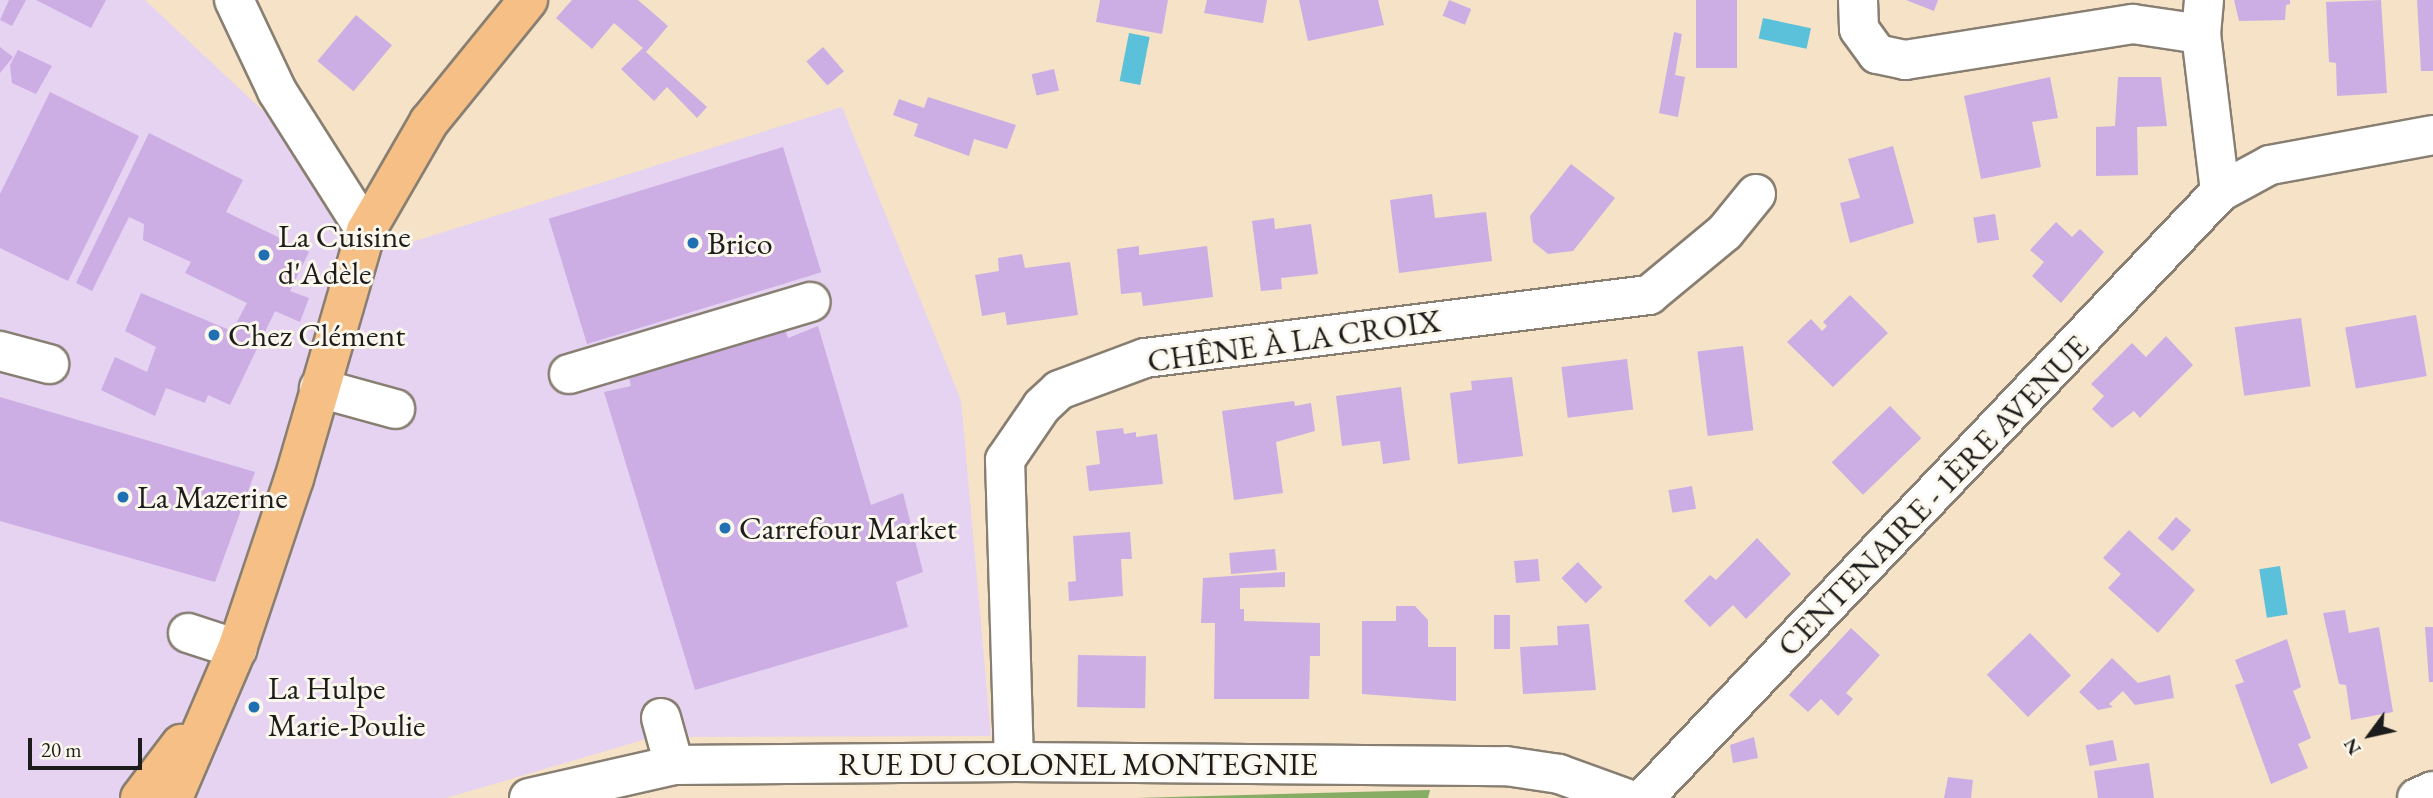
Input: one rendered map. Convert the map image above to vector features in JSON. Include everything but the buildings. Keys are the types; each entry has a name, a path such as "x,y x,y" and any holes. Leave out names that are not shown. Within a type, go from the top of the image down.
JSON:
{"main road":[{"path":"173,798 237,649 294,479 366,231 429,122 528,0"},
{"path":"141,798 215,698"}],"street":[{"path":"234,0 297,126 366,231"},
{"path":"1858,0 1859,29 1877,54 1905,60 2133,24 2202,17 2220,192"},
{"name":"CENTENAIRE - 1ÈRE AVENUE","path":"1644,798 2220,192 2270,165 2433,135"},
{"name":"CHÊNE À LA CROIX","path":"1014,762 1005,460 1042,407 1059,390 1145,358 1649,295 1725,232 1756,194"},
{"path":"569,374 811,302"},
{"path":"0,351 50,364"},
{"path":"319,388 395,410"},
{"path":"188,633 237,649"},
{"path":"661,718 674,765"},
{"name":"RUE DU COLONEL MONTEGNIE","path":"529,798 674,765 1014,762 1506,766 1559,774 1625,798"},
{"path":"2417,798 2433,791"}],"shaded area":[{"path":"0,0 145,0 292,138 393,248 842,107 961,400 991,736 653,737 446,798 0,798"}],"green space":[{"path":"1430,790 1428,798 1136,798"}],"water":[{"path":"1763,18 1811,28 1807,49 1759,39"},
{"path":"1129,33 1150,37 1140,85 1120,81"},
{"path":"2280,566 2288,614 2267,618 2259,569"}],"place":[{"name":"Brico","path":"693,243"},
{"name":"La Cuisine d'Adèle","path":"264,255"},
{"name":"Chez Clément","path":"214,335"},
{"name":"La Mazerine","path":"123,497"},
{"name":"Carrefour Market","path":"725,528"},
{"name":"La Hulpe Marie-Poulie","path":"254,707"}]}
